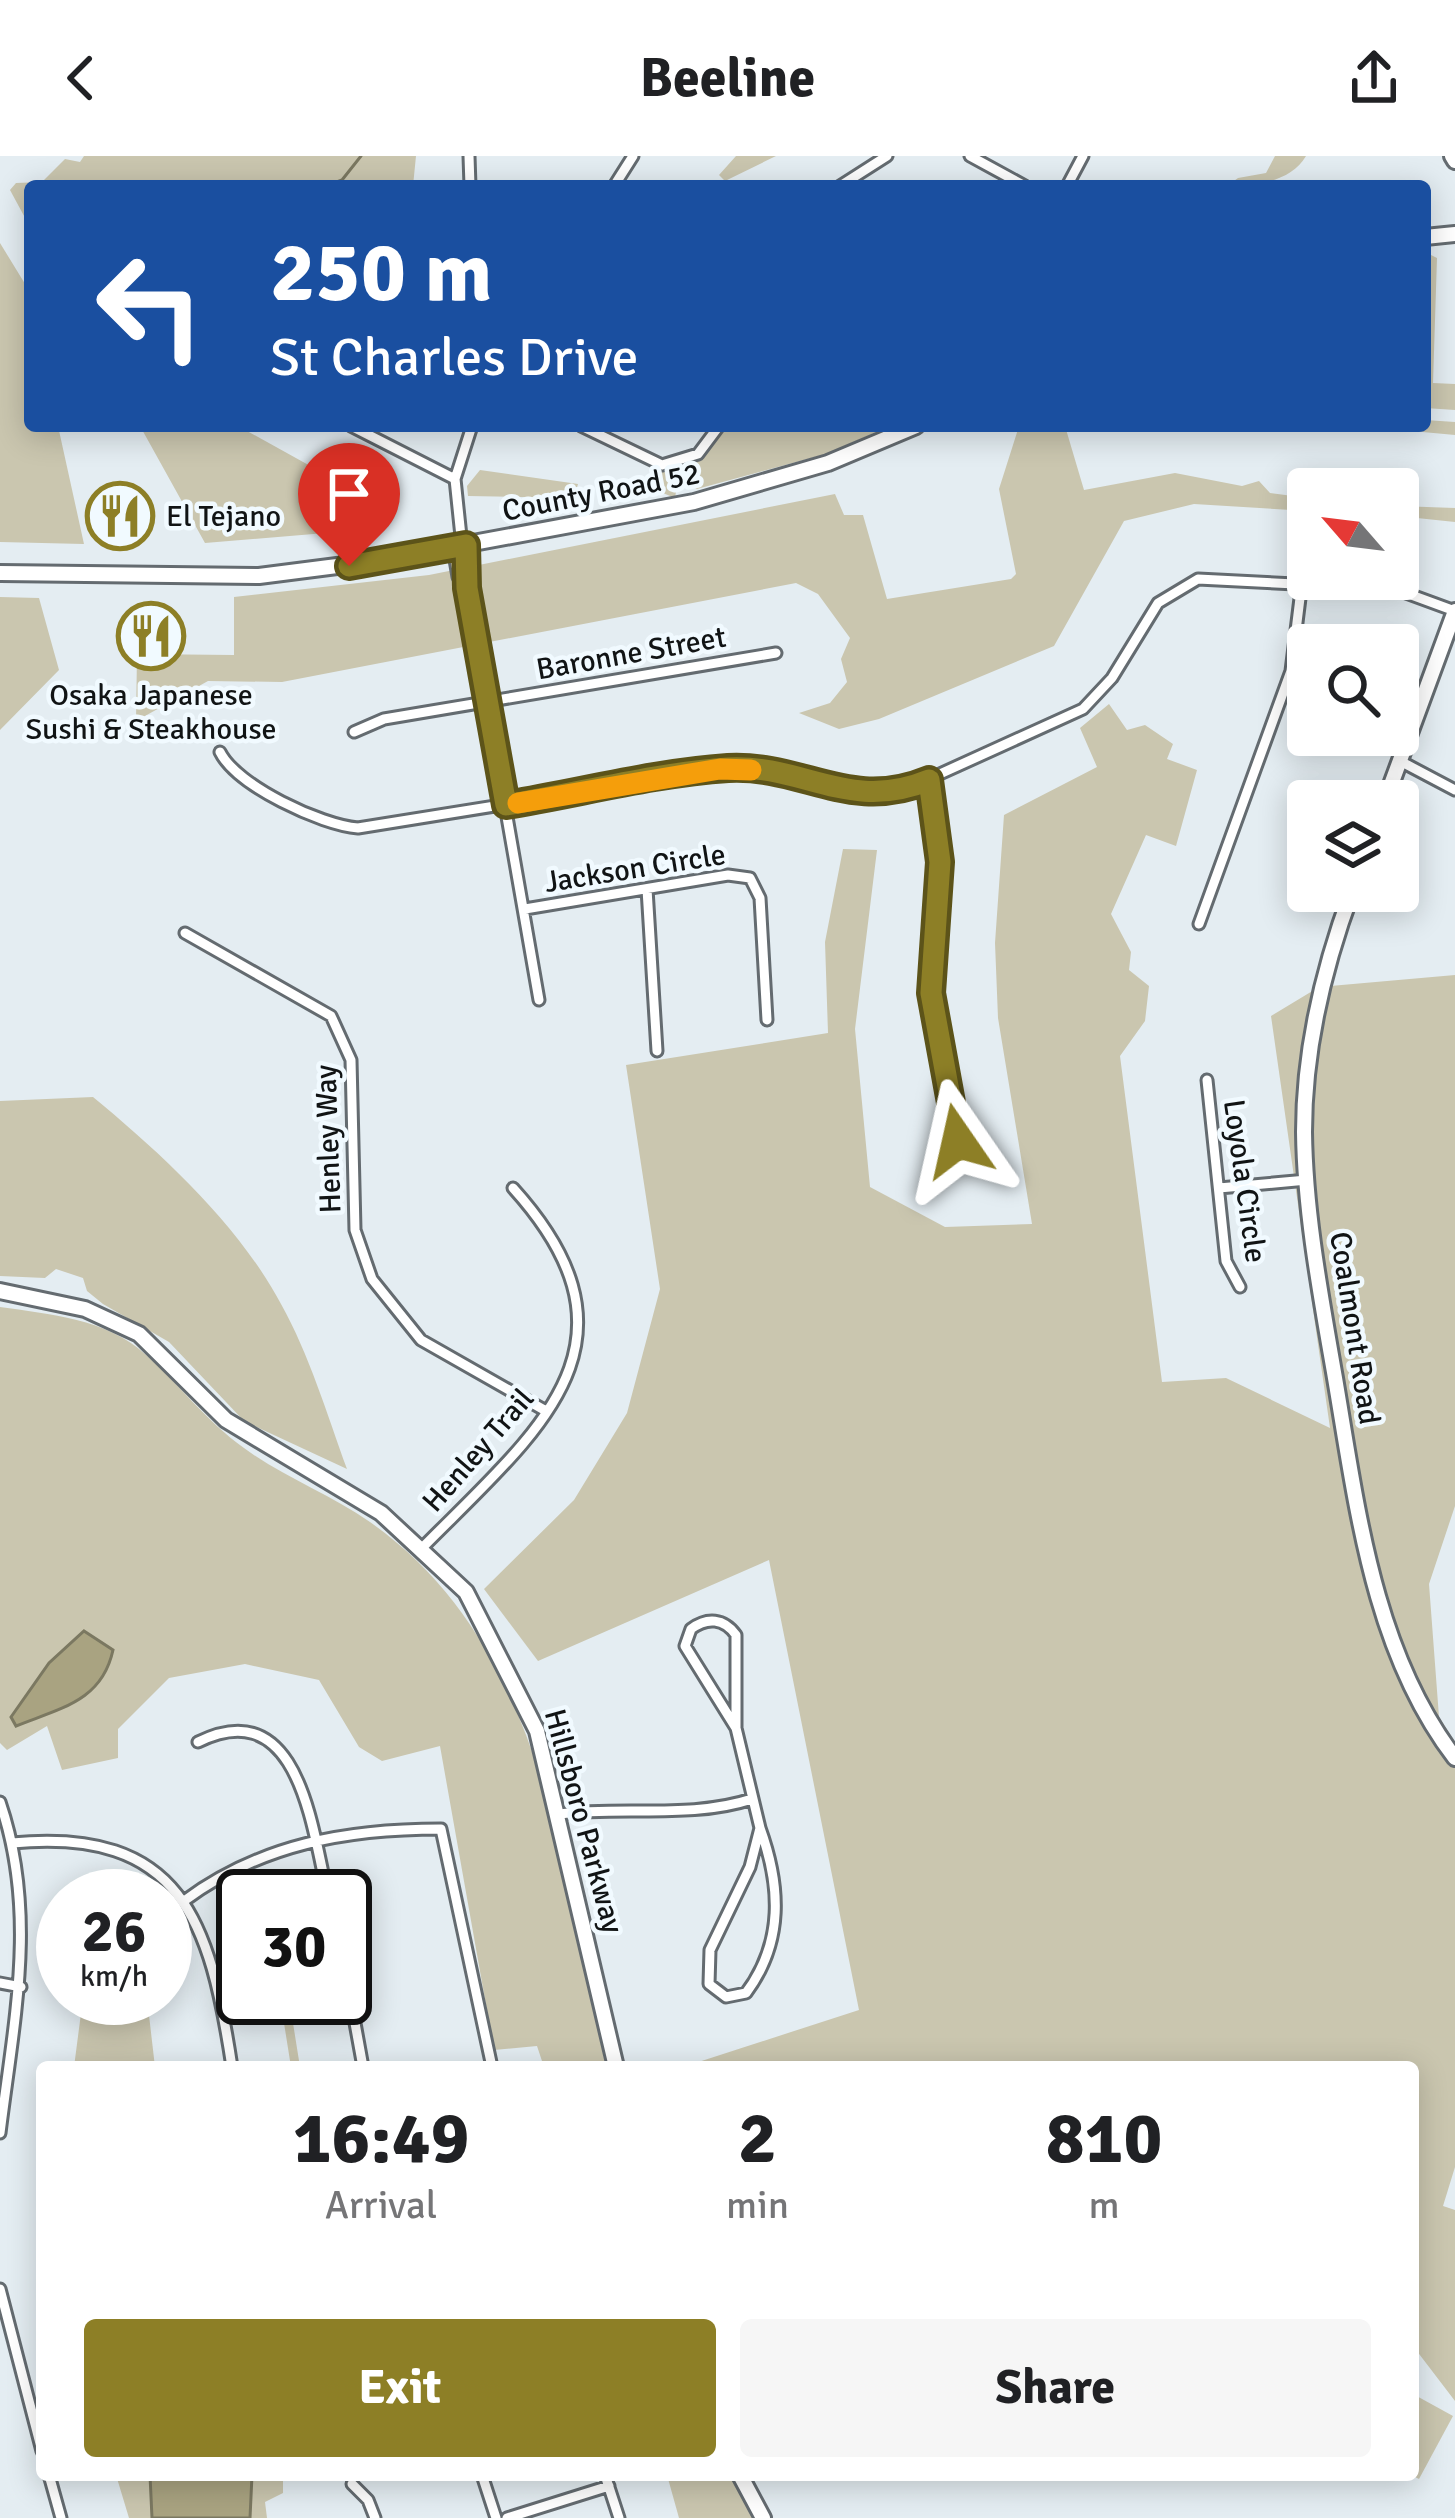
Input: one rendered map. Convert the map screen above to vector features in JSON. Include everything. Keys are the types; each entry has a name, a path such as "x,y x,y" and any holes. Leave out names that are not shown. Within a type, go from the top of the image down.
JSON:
{"street":[{"path":"849,180 887,156"},
{"path":"970,156 1013,180"},
{"path":"1440,235 1455,220"},
{"path":"363,432 455,479"},
{"path":"470,432 455,479 458,577 467,588 489,701 539,1000"},
{"path":"593,432 662,465 698,454 714,432"},
{"name":"County Road 52","path":"0,573 259,576 460,546 694,502 828,463 902,432"},
{"path":"220,752 235,773 339,826 374,828 731,768 860,794 892,793 1083,709 1112,678 1158,603 1185,583 1223,577 1287,581"},
{"path":"1393,780 1455,611 1419,597"},
{"path":"1199,924 1291,671 1300,600"},
{"name":"Baronne Street","path":"354,732 384,719 776,653"},
{"path":"1400,761 1455,790"},
{"path":"929,780 940,862 931,993 954,1127 968,1159"},
{"name":"Jackson Circle","path":"525,909 728,875 753,880 760,898 767,1020"},
{"path":"647,889 657,1051"},
{"name":"Coalmont Road","path":"1346,912 1316,1011 1304,1131 1307,1180 1349,1462 1382,1609 1413,1691 1455,1758"},
{"name":"Henley Way","path":"185,933 331,1016 351,1060 355,1230 373,1280 421,1340 546,1411"},
{"name":"Loyola Circle","path":"1208,1080 1226,1261 1240,1287"},
{"path":"1219,1188 1307,1180"},
{"name":"Henley Trail","path":"423,1547 546,1411 573,1364 581,1311 555,1241 513,1188"},
{"name":"Hillsboro Parkway","path":"0,1291 71,1305 122,1324 164,1354 236,1428 361,1499 423,1547 466,1592 537,1731 615,2061"},
{"path":"736,1728 685,1646 691,1629 705,1621 724,1623 736,1635 736,1728 760,1828 777,1905 772,1950 746,1993 726,1997 709,1984 707,1962 750,1867 760,1828"},
{"path":"197,1742 220,1730 252,1734 278,1750 302,1784 321,1869"},
{"path":"560,1814 615,1807 710,1809 752,1799"},
{"path":"0,1802 12,1843 22,1926 21,1987 0,2133"},
{"path":"192,1895 213,1880 314,1839 441,1829 491,2061"},
{"path":"12,1843 58,1839 98,1843 130,1855 146,1869"},
{"path":"192,1918 211,1957 231,2061"},
{"path":"0,1983 21,1987"},
{"path":"355,2025 362,2061"},
{"path":"0,2289 36,2428"},
{"path":"51,2481 61,2518"},
{"path":"484,2481 496,2518"},
{"path":"507,2518 607,2481 619,2518"},
{"path":"743,2481 763,2518"},
{"path":"352,2484 368,2500 375,2518"}],"shaded area":[{"path":"84,156 416,156 414,180 44,180 65,159 80,162"},
{"path":"736,156 776,156 727,180 719,175"},
{"path":"1275,156 1306,156 1282,177 1235,180 1266,173"},
{"path":"24,183 24,216 10,190"},
{"path":"0,243 24,282 24,432 59,432 84,544 0,542"},
{"path":"1431,255 1437,258 1433,383 1455,384 1455,410 1431,408"},
{"path":"1431,420 1455,422 1455,435 1423,432 1431,432"},
{"path":"143,432 249,432 395,513 385,528 205,543"},
{"path":"720,432 876,432 826,454 697,489 678,479 675,498 658,491 659,472 695,460"},
{"path":"1017,432 1067,432 1084,490 1175,473 1242,486 1259,481 1270,493 1287,495 1287,510 1194,504 1124,521 1054,646 879,719 839,729 799,713 830,703 847,682 841,659 850,638 818,594 796,583 282,682 208,681 136,721 137,654 234,655 234,597 429,575 835,494 844,515 863,515 887,599 1011,579 1016,574 999,489"},
{"path":"480,470 578,484 574,498 468,496 467,486"},
{"path":"1419,507 1455,508 1455,522 1419,518"},
{"path":"0,597 39,598 59,670 0,730"},
{"path":"1109,704 1127,730 1145,725 1173,744 1167,759 1197,770 1176,846 1146,835 1111,914 1131,952 1129,970 1149,986 1145,1021 1120,1056 1162,1382 1226,1378 1330,1428 1271,1016 1319,987 1455,975 1455,1506 1429,1584 1439,1717 1455,1742 1455,2167 1443,2206 1455,2210 1455,2401 1419,2354 1419,2061 702,2061 859,2010 769,1560 538,1661 484,1589 574,1500 627,1413 660,1289 626,1065 828,1033 825,942 843,849 877,850 855,1029 870,1187 945,1227 1032,1224 998,1018 995,943 1004,815 1097,767 1080,728"},
{"path":"93,1097 197,1192 264,1275 300,1343 347,1469 244,1421 169,1342 103,1304 87,1291 83,1278 56,1269 45,1278 0,1276 0,1101"},
{"path":"0,1307 77,1320 130,1342 230,1437 370,1522 429,1573 475,1633 511,1698 538,1769 559,1842 605,2061 542,2061 537,2046 494,2050 440,1746 382,1761 359,1747 319,1680 245,1664 169,1678 118,1729 118,1758 62,1770 47,1726 7,1750 0,1743"},
{"path":"84,1631 113,1650 100,1681 64,1707 16,1726 11,1717 49,1663"},
{"path":"79,2025 150,2025 154,2061 75,2061"},
{"path":"284,2025 293,2025 299,2061 290,2061"},
{"path":"1419,2397 1453,2416 1419,2479"},
{"path":"118,2481 150,2481 152,2518 129,2518"},
{"path":"150,2481 252,2481 250,2518 152,2518"},
{"path":"252,2481 283,2481 283,2493 265,2502 267,2518 250,2518"},
{"path":"669,2481 735,2481 754,2518 679,2518"}],"waterway":[{"path":"342,180 361,156"}],"slow traffic":[{"path":"518,803 720,769 751,770"}],"place":[{"name":"El Tejano","path":"120,516"},
{"name":"Osaka Japanese Sushi & Steakhouse","path":"151,636"}],"route":[{"path":"349,566 466,545 467,588 506,805 731,768 860,794 892,793 929,780 940,862 930,953 931,993 958,1141"}]}
